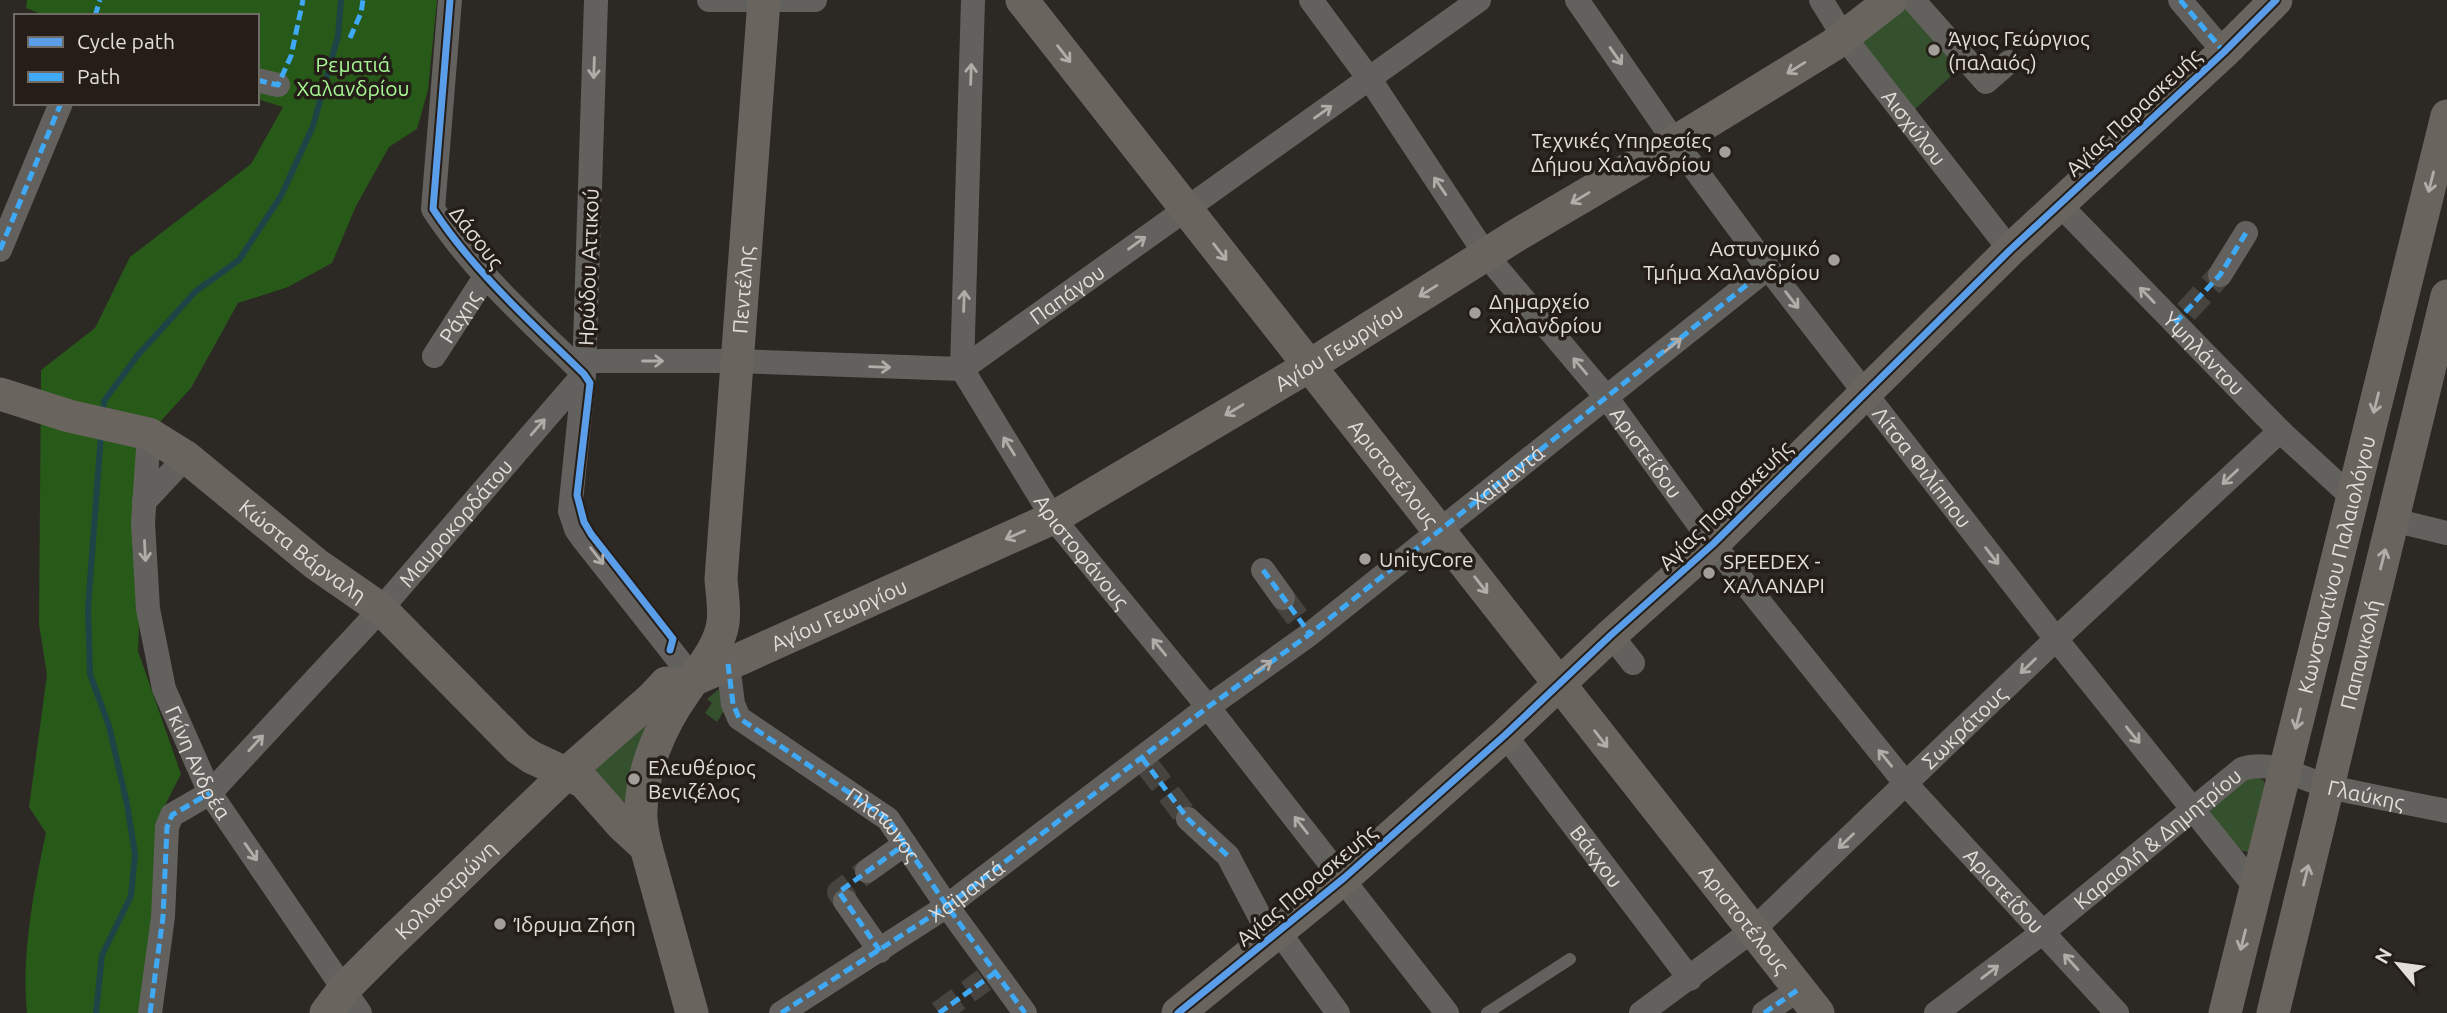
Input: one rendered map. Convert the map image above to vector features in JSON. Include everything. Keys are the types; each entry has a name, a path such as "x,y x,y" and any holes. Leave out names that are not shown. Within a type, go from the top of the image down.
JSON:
{"street":[{"name":"Δάσους","path":"450,0 433,209 485,277 585,368"},
{"name":"Ηρώδου Αττικού","path":"596,0 585,368 570,499 572,520 583,538 688,670"},
{"path":"709,0 815,0"},
{"path":"585,368 737,361 962,369 973,0"},
{"name":"Αριστοτέλους","path":"1022,0 1808,1001"},
{"name":"Αριστείδου","path":"1311,0 1370,80 1486,255 1606,398 1713,544 1906,783 2116,1013"},
{"name":"Παπάγου","path":"962,369 1479,0"},
{"name":"Λίτσα Φιλίππου","path":"1577,0 1675,142 1768,268 2056,639 2256,888"},
{"name":"Αισχύλου","path":"1821,0 1844,37 2010,250"},
{"name":"Αγίου Γεωργίου","path":"651,699 688,670 728,664 761,651 1053,518 1309,366 1486,255 1675,142 1844,37 1891,0"},
{"path":"1913,0 1986,82 2009,62"},
{"path":"2180,0 2224,52"},
{"name":"Αγίας Παρασκευής","path":"1178,1013 1344,878 1713,544 2010,250 2224,52 2276,0"},
{"name":"Πεντέλης","path":"721,579 764,1"},
{"path":"0,250 60,105"},
{"name":"Κωνσταντίνου Παλαιολόγου","path":"2225,1013 2447,116"},
{"name":"Υψηλάντου","path":"2059,204 2180,317 2280,431 2353,498"},
{"path":"2220,275 2246,233"},
{"name":"Χαϊμαντά","path":"781,1013 947,906 1144,761 1305,627 1439,530 1768,268"},
{"name":"Ράχης","path":"435,356 485,277"},
{"name":"Παπανικολή","path":"2273,1013 2447,296"},
{"name":"Μαυροκορδάτου","path":"150,1013 159,945 167,827 172,815 210,793 381,609 585,368"},
{"name":"Αριστοφάνους","path":"962,369 1053,518 1208,707 1447,1013"},
{"name":"Κώστα Βάρναλη","path":"0,394 69,416 137,431 186,457 316,565 381,609 518,748 584,782 622,825 646,847"},
{"name":"Γκίνη Ανδρέα","path":"137,431 144,502 148,609 163,689 210,793 344,1005"},
{"name":"Σωκράτους","path":"1641,1013 1753,930 2056,639 2280,431"},
{"path":"144,502 186,457"},
{"path":"2393,520 2447,533"},
{"path":"1263,570 1283,598"},
{"path":"688,670 711,654 723,623 721,579"},
{"path":"692,1013 646,847 641,825 641,808 649,766 721,579"},
{"name":"Αγίου Γεωργίου","path":"723,623 725,634 735,647 747,651 761,651"},
{"path":"1611,635 1633,663"},
{"name":"Πλάτωνος","path":"728,664 733,705 739,718 888,819 990,976 1025,1013"},
{"name":"Κολοκοτρώνη","path":"344,1005 568,772 651,699"},
{"name":"Βάκχου","path":"1505,735 1690,979"},
{"name":"Καραολή & Δημητρίου","path":"1936,1013 2043,932 2242,769 2262,765 2286,770"},
{"name":"Γλαύκης","path":"2286,770 2328,786 2447,811"},
{"path":"1188,819 1228,856 1275,935 1338,1013"},
{"path":"867,871 905,844"},
{"path":"845,901 880,950"},
{"path":"1764,1013 1808,1001"}],"lane":[{"path":"1487,1013 1570,959"}],"green space":[{"name":"Ρεματιά Χαλανδρίου","path":"27,0 437,0 428,90 417,129 389,147 356,206 332,263 288,287 238,303 191,388 149,434 138,651 181,774 156,823 152,932 143,1013 27,1013 27,946 46,833 29,807 47,675 39,624 41,370 95,328 130,257 251,164 283,107 259,100 259,14 41,14 26,8"},
{"path":"1912,0 1976,53 1913,111 1862,41"},
{"path":"719,689 724,711 717,722 705,713 712,703 707,699"},
{"path":"659,708 630,808 589,767"},
{"path":"2258,777 2264,781 2266,789 2248,852 2242,851 2210,816 2210,810 2250,778"}],"waterway":[{"path":"103,412 104,401 138,355 196,291 239,260 281,196 313,126 338,36 341,0"},
{"path":"96,1013 102,955 131,896 135,854 127,804 109,726 90,674 88,608 101,434"}],"tunnel":[{"path":"2186,312 2220,275"},
{"path":"1283,598 1300,621"},
{"path":"1147,765 1188,819"},
{"path":"845,901 839,892 867,871"},
{"path":"939,1013 984,980"}],"marked path":[{"path":"96,14 100,0"},
{"path":"259,80 278,85 291,56 303,0"},
{"path":"350,38 361,13 363,0"},
{"path":"2180,0 2224,52"},
{"path":"0,250 60,105"},
{"path":"2175,323 2220,275 2246,233"},
{"path":"781,1013 947,906 1208,707 1310,634 1768,268"},
{"path":"1263,570 1310,634"},
{"path":"728,664 733,704 739,718 888,819 1025,1013"},
{"path":"1142,758 1188,819 1228,856"},
{"path":"150,1013 163,917 167,827 172,815 210,793"},
{"path":"880,951 839,892 905,844"},
{"path":"939,1013 996,972"},
{"path":"1764,1013 1799,989"}],"cycle path":[{"path":"450,0 433,209 466,254 590,383 577,495 584,522 673,639 670,650"},
{"path":"1178,1013 1344,878 1713,544 2010,250 2224,52 2276,0"}],"place":[{"name":"Άγιος Γεώργιος (παλαιός)","path":"1934,50"},
{"name":"Τεχνικές Υπηρεσίες Δήμου Χαλανδρίου","path":"1725,152"},
{"name":"Αστυνομικό Τμήμα Χαλανδρίου","path":"1834,260"},
{"name":"Δημαρχείο Χαλανδρίου","path":"1475,313"},
{"name":"UnityCore","path":"1365,559"},
{"name":"SPEEDEX - ΧΑΛΑΝΔΡΙ","path":"1709,573"},
{"name":"Ελευθέριος Βενιζέλος","path":"634,779"},
{"name":"Ίδρυμα Ζήση","path":"500,924"}]}
